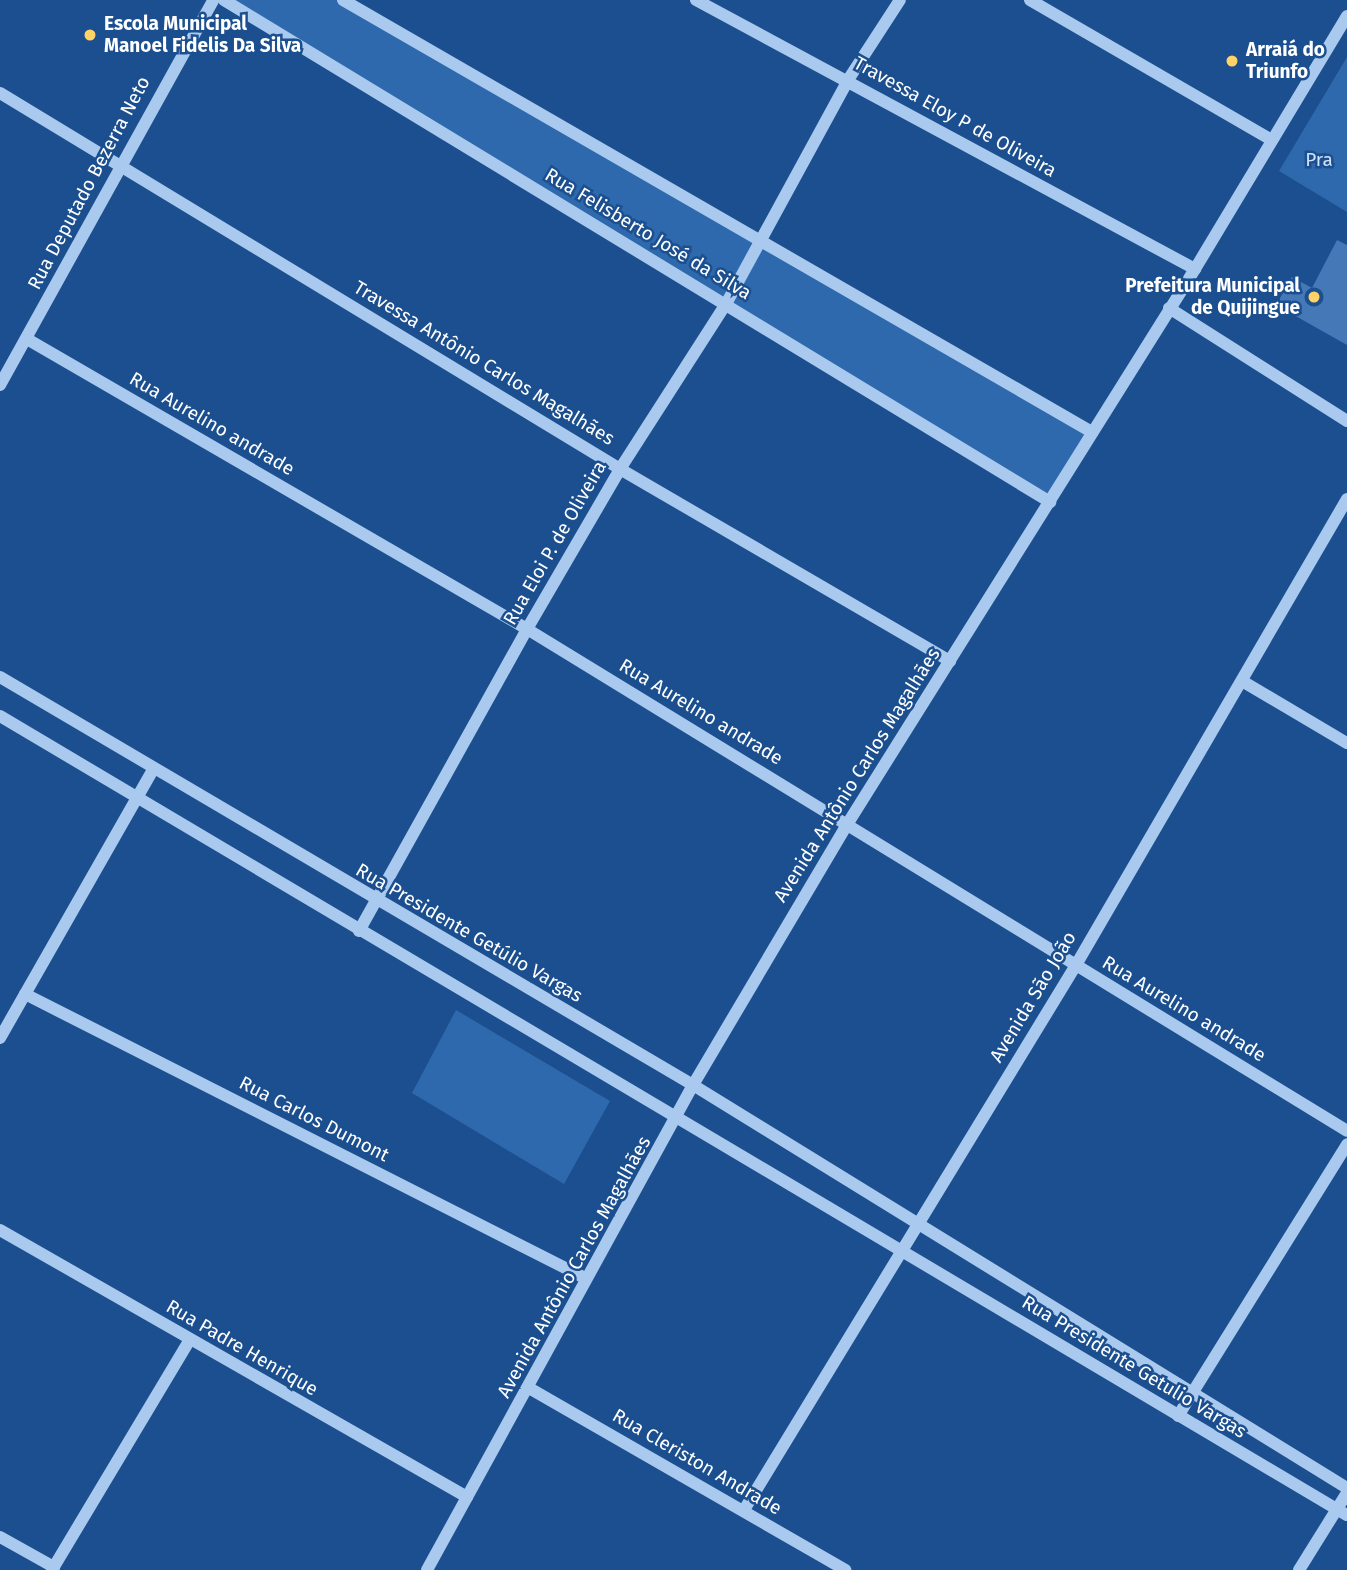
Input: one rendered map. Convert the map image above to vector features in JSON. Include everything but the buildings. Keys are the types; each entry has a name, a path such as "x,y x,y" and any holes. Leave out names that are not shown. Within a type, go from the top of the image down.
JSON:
{"street":[{"name":"Rua Deputado Bezerra Neto","path":"0,385 27,339 119,162 213,0"},
{"name":"Rua Felisberto José da Silva","path":"224,0 1050,502"},
{"path":"343,0 764,239 1092,432"},
{"name":"Travessa Eloy P de Oliveira","path":"696,0 1195,269"},
{"name":"Rua Eloi P. de Oliveira","path":"359,931 377,903 527,629 620,469 726,304 764,239 848,80 900,0"},
{"path":"1031,0 1270,139"},
{"name":"Avenida Antônio Carlos Magalhães","path":"427,1570 529,1388 585,1278 679,1118 693,1085 848,823 1195,269 1270,139 1347,16"},
{"name":"Travessa Antônio Carlos Magalhães","path":"0,93 119,162 620,469 950,661"},
{"path":"1169,309 1347,421"},
{"name":"Rua Aurelino andrade","path":"27,339 527,629 848,823 1347,1131"},
{"name":"Avenida São João","path":"744,1510 1076,965 1347,499"},
{"name":"Rua Presidente Getúlio Vargas","path":"0,677 377,903 693,1085 919,1222"},
{"path":"1242,681 1347,743"},
{"path":"0,716 901,1252"},
{"path":"0,1038 153,770"},
{"name":"Rua Carlos Dumont","path":"26,994 585,1278"},
{"path":"1178,1416 1347,1144"},
{"name":"Rua Presidente Getulio Vargas","path":"919,1222 1347,1490"},
{"name":"Rua Padre Henrique","path":"0,1230 189,1342 467,1497"},
{"name":"Rua Presidente Getulio Vargas","path":"901,1252 1342,1512"},
{"path":"0,1537 53,1568 189,1342"},
{"name":"Rua Cleriston Andrade","path":"529,1388 845,1570"},
{"path":"1299,1570 1342,1512 1347,1490"}],"green space":[{"path":"224,0 343,0 1092,432 1050,502"},
{"name":"Pra","path":"1347,57 1347,212 1279,171"},
{"path":"456,1010 610,1101 564,1184 412,1093"}],"place":[{"name":"Escola Municipal Manoel Fidelis Da Silva","path":"90,35"},
{"name":"Arraiá do Triunfo","path":"1232,61"},
{"name":"Prefeitura Municipal de Quijingue","path":"1314,297"}]}
